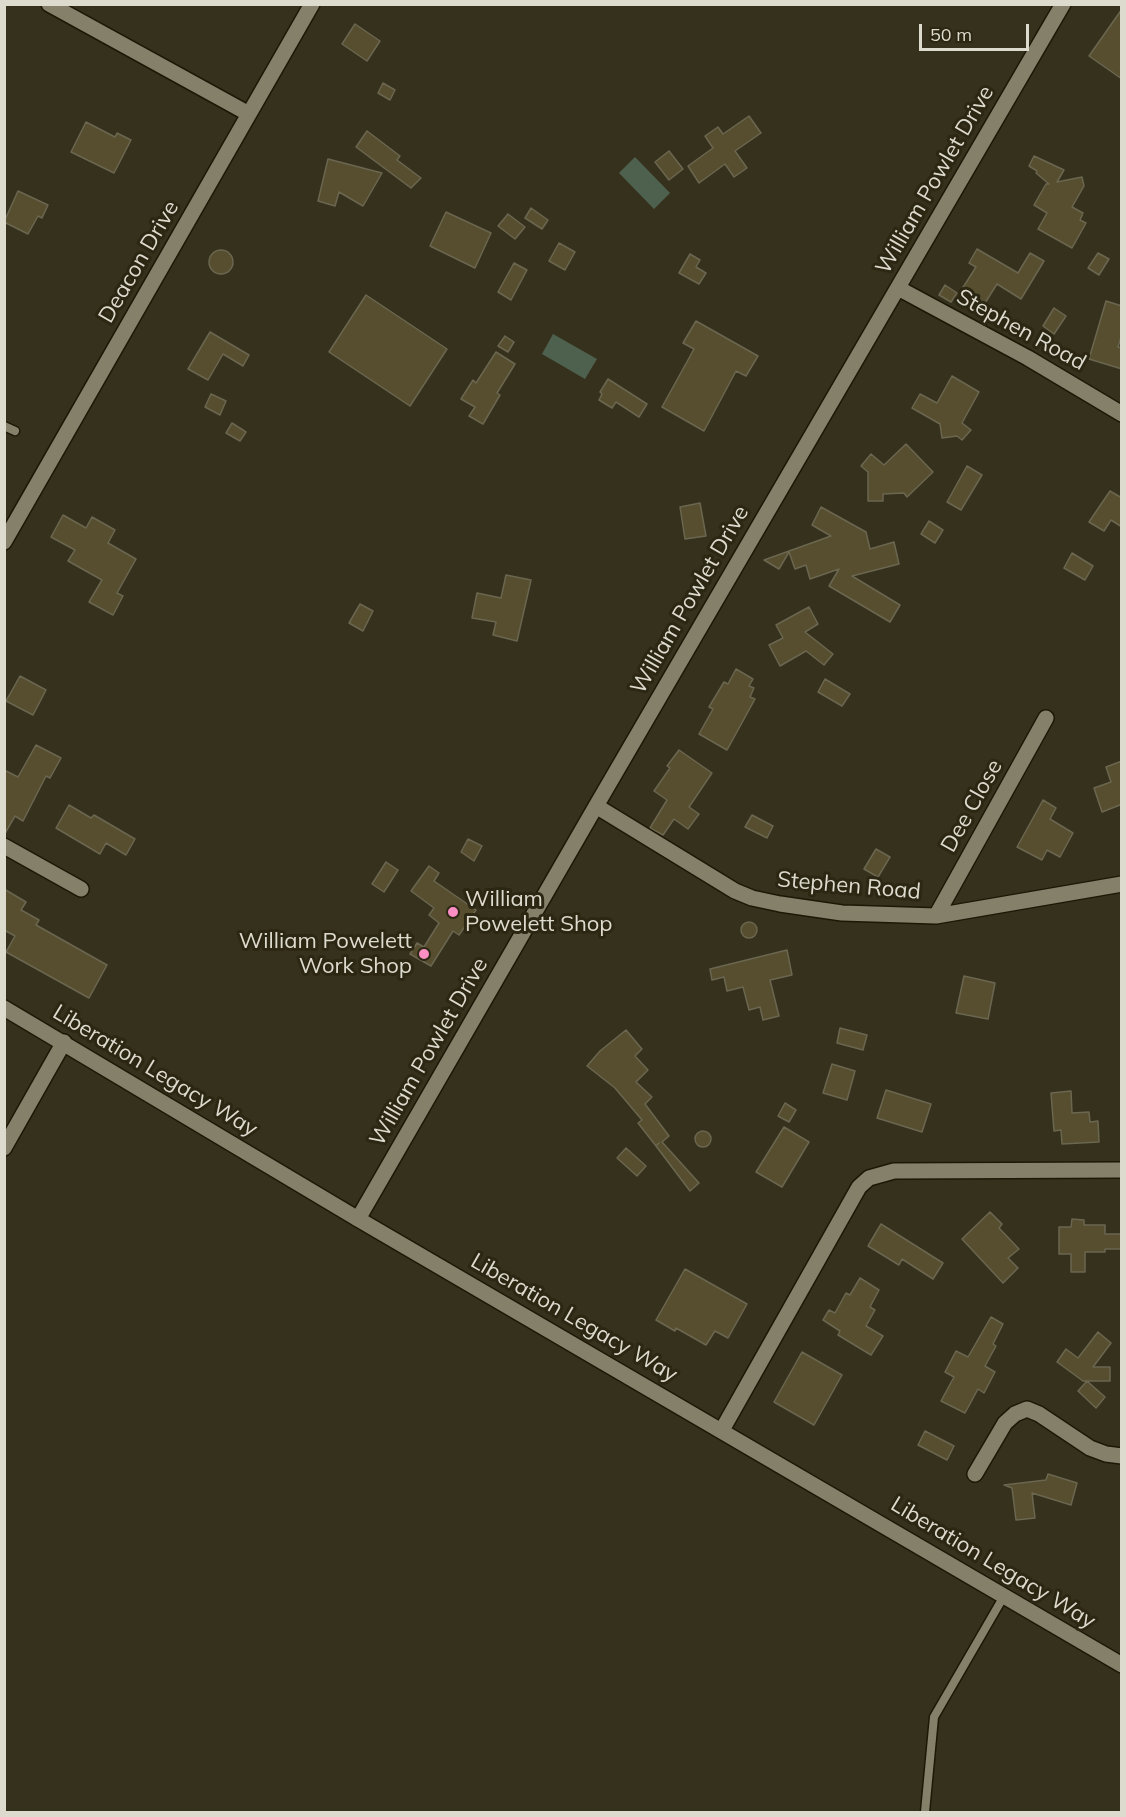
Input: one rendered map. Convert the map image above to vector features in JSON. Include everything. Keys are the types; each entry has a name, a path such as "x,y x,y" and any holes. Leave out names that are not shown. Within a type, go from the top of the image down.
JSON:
{"street":[{"path":"49,4 249,114"},
{"name":"Deacon Drive","path":"4,542 312,4"},
{"name":"William Powlet Drive","path":"358,1220 1063,4"},
{"name":"Stephen Road","path":"898,288 1028,358 1122,414"},
{"name":"Dee Close","path":"936,916 1046,718"},
{"name":"Stephen Road","path":"596,806 735,891 752,898 780,904 842,913 936,916 1122,884"},
{"path":"4,846 81,889"},
{"name":"Liberation Legacy Way","path":"4,1008 358,1220 1122,1665"},
{"path":"4,1148 64,1042"},
{"path":"722,1430 859,1187 869,1178 894,1171 1122,1170"},
{"path":"975,1474 1005,1423 1015,1414 1027,1409 1039,1414 1090,1448 1106,1454 1122,1456"}],"lane":[{"path":"4,426 15,431"},
{"path":"925,1812 934,1717 1004,1596"}],"green space":[{"path":"635,157 670,193 654,209 619,173"},
{"path":"553,334 597,359 585,379 542,354"}],"building":[{"path":"1122,9 1122,79 1089,56"},
{"path":"355,24 380,41 367,61 342,44"},
{"path":"383,83 395,90 390,100 378,93"},
{"path":"749,116 761,133 735,151 747,168 734,177 725,164 699,183 688,166 713,148 705,136 718,127 723,134"},
{"path":"86,122 115,137 117,133 131,140 114,173 71,152"},
{"path":"367,131 400,156 397,160 421,178 411,188 356,147"},
{"path":"669,151 683,169 669,180 655,162"},
{"path":"1034,156 1064,170 1057,182 1082,177 1084,186 1072,207 1083,213 1080,220 1086,223 1072,248 1038,229 1047,213 1034,205 1046,184 1049,184 1029,166"},
{"path":"328,159 382,173 363,206 339,192 335,206 318,201"},
{"path":"18,191 48,205 42,218 38,216 28,234 4,222"},
{"path":"531,208 548,220 542,229 525,218"},
{"path":"446,212 491,233 475,268 430,246"},
{"path":"508,214 525,227 515,239 498,226"},
{"path":"559,243 575,252 565,270 549,261"},
{"path":"977,249 1018,273 1030,253 1044,261 1021,299 997,284 985,303 962,289 976,267 969,263"},
{"path":"221,250 229,254 233,262 229,270 221,274 213,270 209,262 213,254"},
{"path":"1098,253 1109,259 1099,275 1088,268"},
{"path":"690,254 700,260 696,267 706,273 699,284 679,273"},
{"path":"514,263 527,270 511,300 498,292"},
{"path":"945,285 957,293 951,302 939,295"},
{"path":"366,295 447,349 410,406 329,352"},
{"path":"1106,301 1122,306 1122,334 1118,347 1122,348 1122,369 1089,359"},
{"path":"1054,308 1066,316 1054,334 1043,326"},
{"path":"696,321 758,356 746,376 736,371 704,431 662,407 694,349 683,343"},
{"path":"210,332 249,355 243,366 223,354 208,380 188,369"},
{"path":"505,336 514,342 508,352 498,346"},
{"path":"496,352 515,364 497,393 500,395 483,424 469,416 475,407 461,399 473,380 476,383"},
{"path":"952,376 979,392 962,423 971,430 962,440 957,436 942,438 940,424 912,408 920,394 937,403"},
{"path":"608,379 647,404 639,417 616,402 612,408 599,400 602,394 600,392"},
{"path":"211,394 226,401 220,415 205,407"},
{"path":"232,423 246,432 240,441 226,433"},
{"path":"906,444 933,472 907,497 904,493 883,494 883,501 868,501 868,472 861,466 871,454 884,465"},
{"path":"967,466 982,475 961,510 947,502"},
{"path":"1110,491 1122,498 1122,527 1111,520 1104,531 1089,522"},
{"path":"700,503 706,536 685,539 680,507"},
{"path":"821,507 866,532 870,549 894,542 899,564 852,576 900,605 890,622 829,586 839,569 810,579 806,565 795,569 789,552 779,569 764,560 831,536 812,525"},
{"path":"63,515 86,528 92,517 115,530 108,543 136,559 117,593 123,596 113,615 89,602 102,580 68,561 75,550 51,537"},
{"path":"929,521 943,530 935,543 921,534"},
{"path":"1072,553 1093,566 1085,580 1064,568"},
{"path":"506,575 531,580 517,641 493,635 496,622 472,618 477,593 501,598"},
{"path":"360,604 373,611 363,631 349,623"},
{"path":"809,607 818,624 805,632 833,654 824,665 806,651 780,666 769,645 783,638 776,625"},
{"path":"736,669 753,679 749,686 754,688 750,697 755,699 727,750 699,734 713,709 709,707 724,682 728,684"},
{"path":"20,676 46,690 33,715 6,701"},
{"path":"825,679 850,694 842,706 818,692"},
{"path":"36,745 61,758 50,778 46,776 23,821 15,816 4,835 4,770 18,777"},
{"path":"679,750 712,773 689,807 699,814 688,829 674,819 663,835 650,828 667,800 654,791 670,768 667,766"},
{"path":"1122,761 1122,806 1102,812 1094,788 1111,782 1106,767"},
{"path":"1043,800 1056,808 1050,819 1073,833 1060,857 1047,850 1042,860 1017,847"},
{"path":"69,805 91,818 94,815 135,839 126,855 106,843 100,854 56,828"},
{"path":"752,815 773,826 767,838 745,827"},
{"path":"468,839 482,846 474,861 461,852"},
{"path":"876,849 890,857 878,877 864,869"},
{"path":"386,862 398,870 384,892 372,884"},
{"path":"429,866 439,873 434,881 476,910 459,935 453,931 431,966 410,954 417,943 424,947 439,923 429,915 434,908 411,891"},
{"path":"4,889 26,902 21,910 39,920 36,925 107,965 89,998 6,952 15,936 4,930"},
{"path":"749,922 755,924 757,930 755,936 749,938 743,936 741,930 743,924"},
{"path":"787,950 792,975 770,980 779,1016 763,1020 760,1007 749,1010 743,987 727,991 724,977 712,980 710,969"},
{"path":"964,976 995,983 988,1019 956,1013"},
{"path":"840,1028 867,1035 863,1050 837,1043"},
{"path":"626,1030 642,1049 635,1056 648,1070 636,1082 652,1097 645,1104 669,1136 662,1142 699,1183 690,1191 638,1123 642,1120 615,1088 587,1066 600,1051"},
{"path":"832,1064 855,1071 847,1100 823,1093"},
{"path":"886,1090 931,1104 922,1132 877,1118"},
{"path":"1071,1091 1072,1113 1089,1112 1090,1122 1098,1121 1099,1142 1062,1144 1061,1130 1054,1131 1051,1093"},
{"path":"785,1103 796,1110 789,1122 778,1116"},
{"path":"784,1127 809,1142 782,1187 756,1172"},
{"path":"700,1131 706,1131 711,1139 709,1145 700,1147 695,1142 695,1136"},
{"path":"626,1148 646,1166 637,1176 617,1158"},
{"path":"990,1212 1002,1224 999,1228 1019,1249 1008,1258 1018,1268 1003,1283 962,1239"},
{"path":"1072,1219 1084,1220 1084,1225 1105,1225 1105,1234 1122,1234 1122,1249 1085,1252 1085,1272 1071,1272 1071,1254 1059,1254 1059,1227 1071,1227"},
{"path":"881,1224 943,1263 933,1279 902,1259 899,1265 868,1246"},
{"path":"685,1269 747,1304 728,1338 715,1331 706,1345 656,1320"},
{"path":"860,1278 879,1290 870,1307 875,1310 866,1326 883,1336 871,1355 838,1335 840,1331 823,1320 829,1310 835,1313 846,1293 850,1295"},
{"path":"991,1317 1003,1324 993,1344 996,1346 985,1366 995,1372 984,1393 978,1389 965,1413 941,1401 954,1377 945,1372 956,1351 968,1357"},
{"path":"1098,1332 1111,1343 1093,1367 1110,1367 1110,1381 1083,1381 1057,1362 1066,1349 1078,1358"},
{"path":"802,1352 842,1375 814,1425 774,1402"},
{"path":"1087,1381 1105,1397 1096,1408 1078,1391"},
{"path":"925,1431 954,1446 947,1460 918,1445"},
{"path":"1048,1474 1077,1483 1071,1505 1032,1493 1035,1518 1016,1520 1012,1488 1004,1485 1046,1480"}],"place":[{"name":"William Powelett Shop","path":"453,912"},
{"name":"William Powelett Work Shop","path":"424,954"}]}
